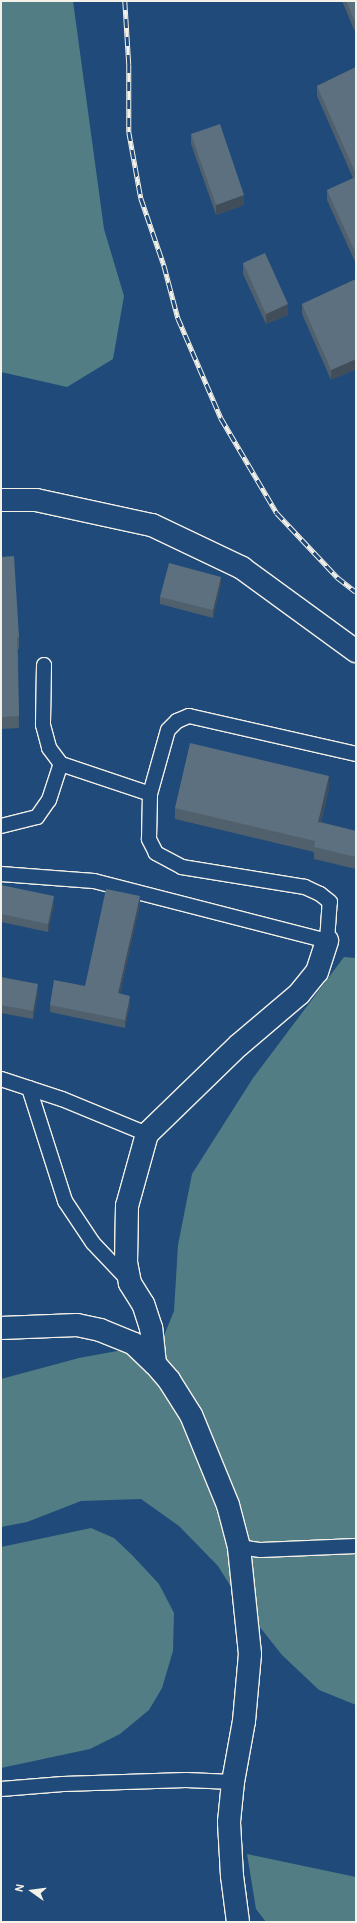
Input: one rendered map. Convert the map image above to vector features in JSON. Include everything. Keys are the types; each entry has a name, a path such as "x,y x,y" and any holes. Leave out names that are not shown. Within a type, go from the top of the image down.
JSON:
{"street":[{"path":"1,500 36,500 152,525 242,568 356,651"},
{"path":"155,1364 151,1328 143,1304 130,1283 126,1263 127,1206 147,1134 239,1045 299,994 317,972 327,941"},
{"path":"1,1328 78,1325 100,1330 134,1344 169,1380 191,1415 228,1505 239,1547 250,1654 244,1721 233,1782 230,1822 232,1876 238,1922"}],"lane":[{"path":"44,665 43,725 49,748 62,764 150,794"},
{"path":"1,874 94,881 327,941 330,902 320,894 305,887 182,867 156,852 149,839 150,794 168,730 177,720 189,716 356,754"},
{"path":"1,826 9,826 37,817 49,800 62,764"},
{"path":"1,1079 29,1088 147,1134"},
{"path":"29,1088 64,1201 93,1243 130,1283"},
{"path":"239,1547 260,1550 356,1546"},
{"path":"1,1789 63,1784 186,1780 233,1782"}],"green space":[{"path":"1,1 73,1 104,229 124,296 113,359 67,387 1,372"},
{"path":"344,957 356,958 356,1705 319,1690 282,1655 243,1606 218,1566 179,1526 141,1499 81,1501 27,1522 1,1527 1,1379 79,1358 161,1343 174,1311 178,1245 192,1174 253,1078"},
{"path":"91,1528 114,1538 132,1555 159,1584 174,1613 173,1651 162,1688 149,1710 120,1734 90,1749 1,1768 1,1547"},
{"path":"247,1854 356,1877 356,1922 266,1922 256,1909"}],"building":[{"path":"346,1 356,1 356,24"},
{"path":"356,67 356,174 317,86"},
{"path":"220,124 244,195 216,205 191,134"},
{"path":"356,177 356,254 327,190"},
{"path":"265,253 288,304 266,314 243,263"},
{"path":"356,279 356,359 331,370 302,304"},
{"path":"14,556 19,637 17,637 19,716 1,717 1,557"},
{"path":"169,563 221,577 213,610 160,597"},
{"path":"190,743 329,776 318,822 356,831 356,857 314,847 315,841 175,808"},
{"path":"1,885 54,896 48,924 1,914"},
{"path":"106,889 140,896 118,993 130,996 125,1020 50,1005 54,980 85,986"},
{"path":"1,977 38,984 33,1011 1,1005"}],"railway":[{"path":"125,1 129,64 129,132 141,198 164,265 178,318 221,418 277,513 337,577 356,592"}]}
